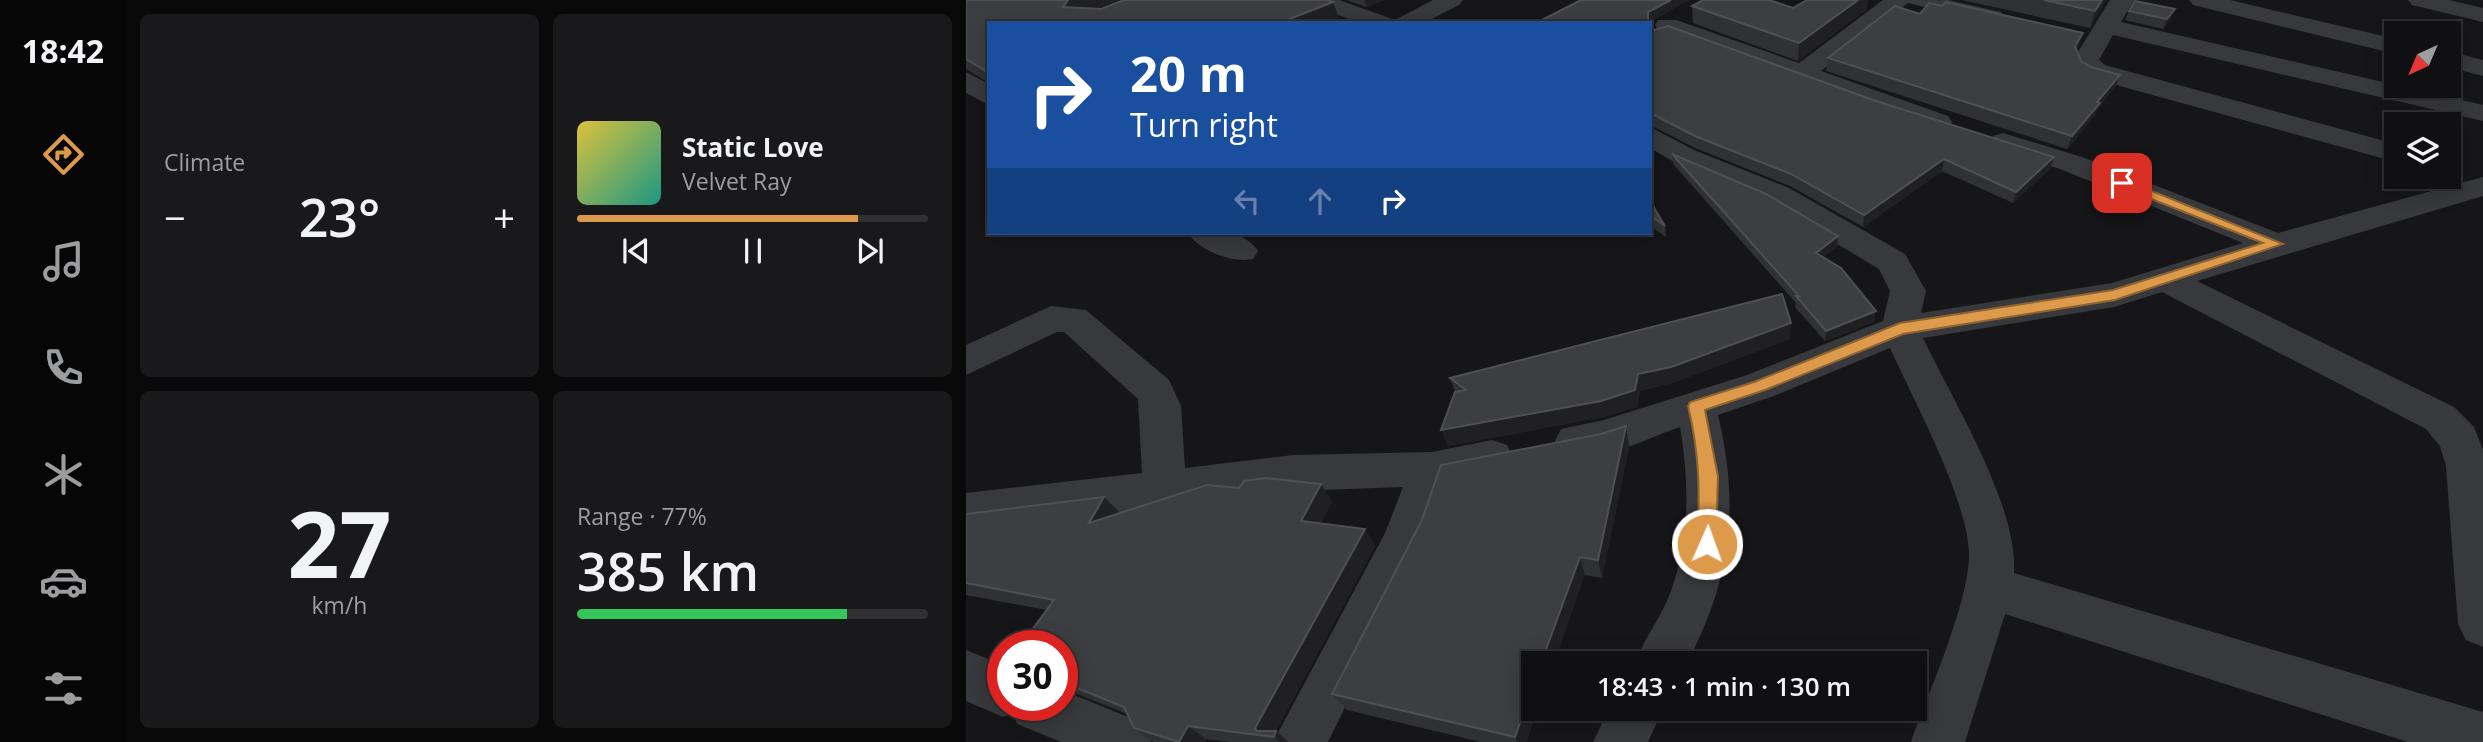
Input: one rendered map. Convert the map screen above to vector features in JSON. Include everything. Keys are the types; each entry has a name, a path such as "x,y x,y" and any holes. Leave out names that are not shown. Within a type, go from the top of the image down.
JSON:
{"street":[{"path":"1316,0 1353,19"},
{"path":"1409,21 1451,0"},
{"path":"2122,0 2092,33 2085,60 2087,66 2095,71 2384,150"},
{"path":"2201,0 2384,44"},
{"path":"1804,72 1900,1 2020,23"},
{"path":"2433,9 2483,15"},
{"path":"1669,24 1971,132 2071,163 2276,244"},
{"path":"2092,33 2384,86"},
{"path":"2461,62 2483,68"},
{"path":"966,72 987,64"},
{"path":"966,80 987,96"},
{"path":"2434,98 2483,113"},
{"path":"1652,137 1685,156 1778,195 1893,262 1908,291 1900,329 1982,505 1992,552 1989,587 1938,742"},
{"path":"2461,173 2483,180"},
{"path":"966,512 1293,473 1432,469 1604,436 1759,386 1900,329 2115,295 2276,244 2483,186"},
{"path":"1208,235 1241,251"},
{"path":"2165,279 2440,418 2459,439 2468,466 2483,624"},
{"path":"966,361 1051,319 1073,318 1155,391 1161,406 1164,488"},
{"path":"1666,651 1690,605 1707,544 1707,448 1696,406"},
{"path":"1300,742 1405,540 1432,469"},
{"path":"1989,587 2411,729 2483,739"},
{"path":"966,675 987,684"},
{"path":"1074,721 1124,742"},
{"path":"1620,742 1631,721"}],"building":[{"path":"966,0 1068,0 1063,7 1101,9 1124,0 1333,2 1287,20 1290,21 987,21 987,72 966,59"},
{"path":"1581,0 1671,0 1648,12 1648,21 1540,21"},
{"path":"1703,0 1769,0 1793,8 1807,0 1858,0 1799,43 1692,6"},
{"path":"2044,0 2102,0 2095,11"},
{"path":"2135,1 2175,9 2167,19 2129,11"},
{"path":"1946,2 2083,33 2075,46 2081,61 2091,67 2120,75 2072,136 1828,58 1895,6 1920,14 1929,3 1942,6"},
{"path":"1668,26 1876,101 2054,157 2016,192 1944,159 1864,215 1791,174 1695,136 1652,114 1652,30"},
{"path":"1672,154 1766,194 1838,236 1816,253 1841,268 1876,311 1826,331 1796,296 1799,296"},
{"path":"1652,204 1665,226 1652,216"},
{"path":"1782,294 1791,323 1671,367 1638,374 1635,390 1601,401 1441,430 1455,392 1466,390 1450,378"},
{"path":"1626,426 1598,560 1580,557 1545,651 1521,651 1521,720 1515,737 1332,694 1421,522 1441,465 1601,434"},
{"path":"1265,478 1321,484 1301,521 1365,529 1255,728 1257,731 1276,731 1274,737 1188,726 1179,742 1134,728 1124,707 1078,688 1078,630 1032,630 1054,600 966,583 966,514 1104,497 1089,523 1207,485 1239,488 1244,481"}],"route":[{"path":"1707,544 1707,448 1696,406 1759,386 1900,329 2115,295 2276,244 2122,183"}]}
